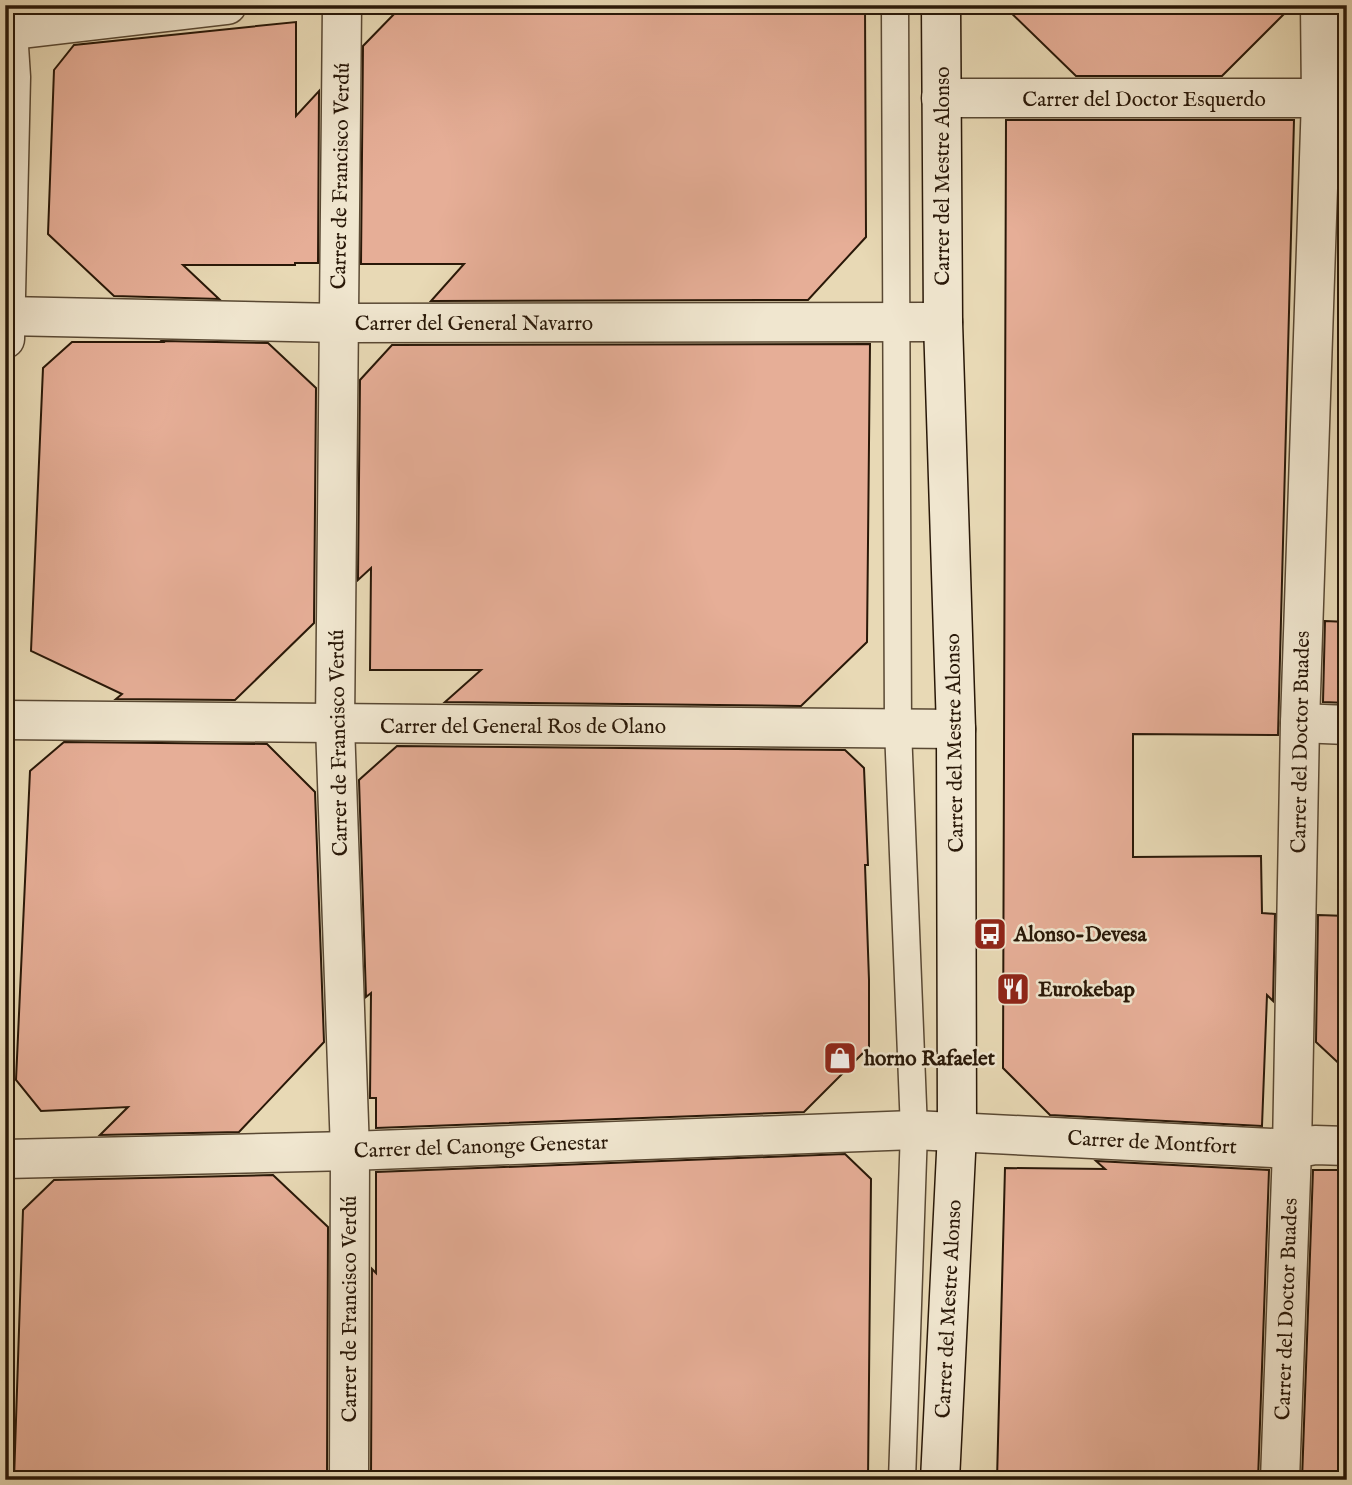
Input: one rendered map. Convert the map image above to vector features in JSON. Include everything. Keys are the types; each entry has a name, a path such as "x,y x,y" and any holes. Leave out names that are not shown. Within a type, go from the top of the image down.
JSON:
{"street":[{"path":"5,339 11,77 7,31 228,5"},
{"name":"Carrer de Francisco Verdú","path":"342,5 335,724 350,1151 349,1480"},
{"name":"Carrer del Mestre Alonso","path":"940,1480 957,1133 956,729 943,322 941,5"},
{"name":"Carrer del Doctor Buades","path":"1280,1480 1292,1149 1300,723 1334,98 1320,5"},
{"name":"Carrer del Doctor Esquerdo","path":"941,98 1334,98"},
{"name":"Carrer del General Navarro","path":"6,316 339,323 943,322"},
{"name":"Carrer del General Ros de Olano","path":"5,720 956,729"},
{"path":"1300,723 1347,724"},
{"name":"Carrer del Canonge Genestar","path":"5,1159 350,1151 914,1130 957,1133"},
{"name":"Carrer de Montfort","path":"957,1133 1292,1149 1315,1145 1347,1146"}],"lane":[{"name":"Carrer del Mestre Alonso","path":"895,5 898,729 914,1130 902,1480"}],"building":[{"path":"454,5 865,5 866,237 808,300 431,301 464,264 361,264 363,46 398,10"},
{"path":"1003,5 1293,5 1222,76 1076,76"},
{"path":"296,22 296,116 319,91 318,263 183,265 219,299 114,296 48,234 54,70 74,45"},
{"path":"1006,120 1294,120 1278,735 1133,734 1133,857 1261,856 1262,913 1275,914 1273,1001 1267,995 1262,1126 1050,1115 1003,1068"},
{"path":"72,342 268,343 316,388 314,623 235,700 116,699 122,694 31,651 43,368"},
{"path":"870,344 867,642 801,706 445,702 481,670 370,670 371,568 358,580 360,380 392,345"},
{"path":"1325,621 1347,622 1347,703 1323,702"},
{"path":"64,742 267,744 315,792 324,1042 239,1132 100,1135 128,1107 41,1111 16,1080 30,771"},
{"path":"397,746 845,750 864,768 868,865 865,865 869,1047 804,1112 376,1128 376,1098 370,1098 371,993 366,997 359,780"},
{"path":"1318,915 1347,916 1347,1071 1316,1042"},
{"path":"845,1154 871,1179 868,1480 371,1480 372,1269 376,1273 376,1172"},
{"path":"1096,1161 1269,1170 1258,1480 997,1480 1005,1168 1105,1169"},
{"path":"1313,1170 1347,1170 1347,1480 1302,1480"},
{"path":"273,1175 328,1227 327,1480 14,1480 23,1210 54,1180"}],"place":[{"name":"Alonso-Devesa","path":"990,934"},
{"name":"Eurokebap","path":"1013,989"},
{"name":"horno Rafaelet","path":"840,1058"}]}
